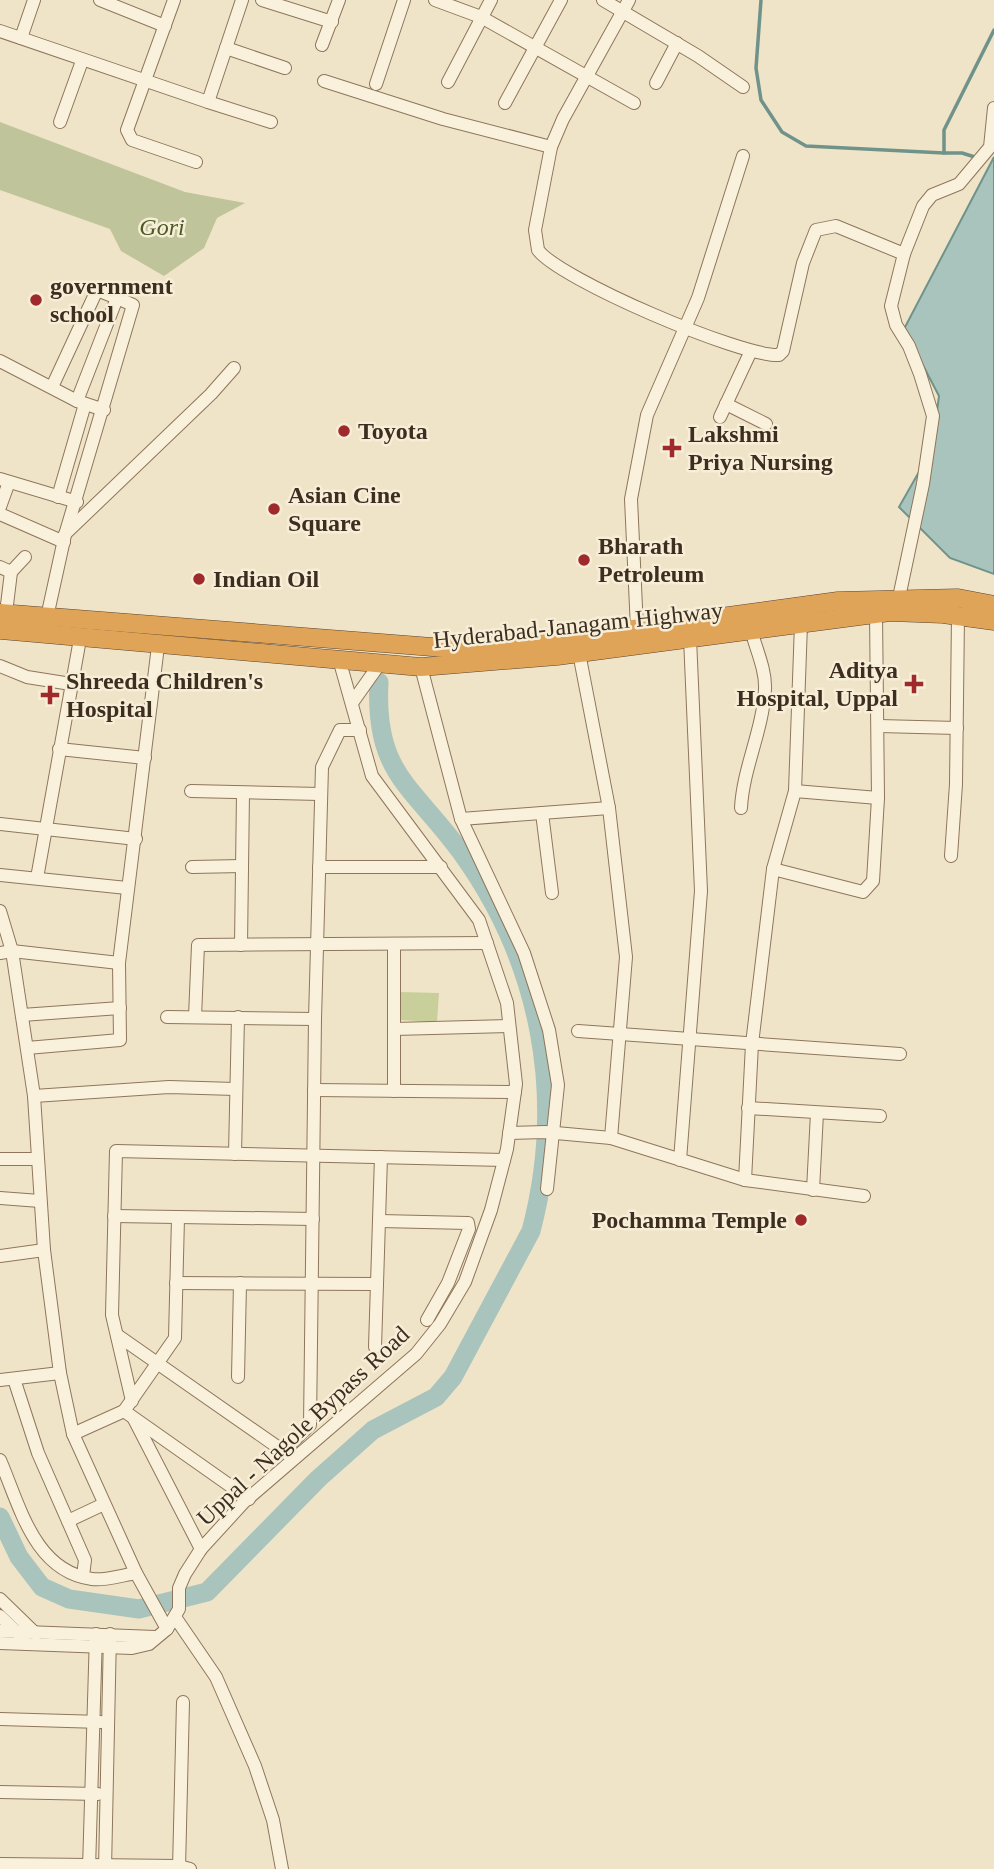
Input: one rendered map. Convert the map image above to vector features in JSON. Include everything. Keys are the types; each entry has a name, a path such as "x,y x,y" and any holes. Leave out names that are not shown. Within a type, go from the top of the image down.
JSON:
{"highway":[{"name":"Hyderabad-Janagam Highway","path":"2,619 80,639 421,667 579,653 876,614 897,605 958,598 994,605"},
{"name":"Hyderabad-Janagam Highway","path":"2,619 47,617 445,648 531,643 838,601 897,605 994,621"}],"street":[{"path":"22,38 34,0"},
{"path":"100,0 165,26"},
{"path":"174,0 128,126 128,136 132,140 196,162"},
{"path":"208,102 242,0"},
{"path":"262,0 332,22"},
{"path":"323,45 339,0"},
{"path":"376,83 404,0"},
{"path":"435,0 481,17 634,103"},
{"path":"448,82 491,0"},
{"path":"505,103 561,0"},
{"path":"603,0 626,6 743,87"},
{"path":"626,6 586,76 551,147 535,230 538,250 542,257 559,268 684,329 768,356 779,355 783,351 803,264 816,230 836,226 904,254"},
{"path":"0,31 144,82 271,122"},
{"path":"656,83 677,43"},
{"path":"226,48 285,68"},
{"path":"60,122 82,61"},
{"path":"324,81 443,119 551,147"},
{"path":"897,605 923,484 933,416 920,374 909,346 896,325 891,306 904,254 923,206 932,195 963,180 984,155 993,139 994,108"},
{"path":"637,629 631,499 647,415 707,275 743,156"},
{"path":"47,617 64,538 77,502 133,305 97,290 52,387"},
{"path":"58,497 81,402 117,298"},
{"path":"720,417 750,352"},
{"path":"0,361 81,402 104,410"},
{"path":"64,538 205,401 234,368"},
{"path":"726,404 766,424"},
{"path":"0,507 5,480 77,502"},
{"path":"0,514 64,538"},
{"path":"2,619 6,570 25,557"},
{"path":"773,870 863,892 873,881 879,726 876,614"},
{"path":"951,856 957,728 958,616"},
{"path":"745,1180 752,1044 773,870 796,791 801,624"},
{"path":"741,808 742,784 753,751 765,687 751,630"},
{"path":"680,1160 701,891 690,638"},
{"path":"37,878 80,639"},
{"path":"27,1048 120,1040 119,962 127,888 136,839 150,688 158,646"},
{"path":"579,653 609,808 626,957 611,1138"},
{"name":"Uppal - Nagole Bypass Road","path":"177,1613 179,1588 201,1549 249,1499 416,1354 440,1324 465,1282 491,1210 509,1133 514,1092 507,1003 479,920 372,776 339,659"},
{"path":"352,703 381,662"},
{"path":"0,666 27,677 75,676"},
{"path":"421,667 461,819 524,953 549,1030 558,1085 547,1189"},
{"path":"879,726 957,728"},
{"path":"283,1451 310,1425 315,1019 322,767 340,730 360,730"},
{"path":"59,749 145,758"},
{"path":"796,791 878,798"},
{"path":"191,792 320,794"},
{"path":"241,945 243,793"},
{"path":"461,819 609,808"},
{"path":"542,813 552,892"},
{"path":"0,824 136,839"},
{"path":"192,867 242,866"},
{"path":"319,867 441,867"},
{"path":"0,875 127,888"},
{"path":"0,911 6,952 22,1015 34,1096 44,1250 60,1373 73,1434 136,1573 167,1629"},
{"path":"195,1017 198,944 394,946 486,943"},
{"path":"394,946 394,1091"},
{"path":"6,952 119,962"},
{"path":"22,1015 120,1009"},
{"path":"167,1017 315,1019"},
{"path":"235,1154 238,1017"},
{"path":"394,1029 509,1026"},
{"path":"578,1031 900,1054"},
{"path":"34,1096 156,1087 236,1089"},
{"path":"314,1090 514,1092"},
{"path":"748,1108 880,1116"},
{"path":"813,1190 817,1112"},
{"path":"509,1133 552,1133 611,1138 745,1180 864,1196"},
{"path":"201,1549 130,1410 112,1315 116,1151 504,1160"},
{"path":"375,1347 381,1157"},
{"path":"0,1159 37,1158"},
{"path":"0,1198 40,1201"},
{"path":"114,1216 313,1219"},
{"path":"73,1434 130,1410 175,1338 178,1217"},
{"path":"380,1221 468,1223 469,1229 448,1283 427,1320"},
{"path":"0,1255 44,1250"},
{"path":"176,1283 377,1284"},
{"path":"238,1377 240,1283"},
{"path":"117,1335 295,1459"},
{"path":"0,1380 60,1373"},
{"path":"14,1379 38,1453 85,1560 83,1576"},
{"path":"130,1410 249,1499"},
{"path":"0,1461 36,1543 57,1564 94,1580 136,1573"},
{"path":"68,1521 104,1504"},
{"path":"0,1599 31,1637"},
{"path":"0,1643 31,1637 110,1641 132,1648 149,1644 167,1629 177,1613 216,1677 256,1766 273,1821 282,1869"},
{"path":"0,1616 16,1631 46,1644 96,1640"},
{"path":"0,1631 16,1631"},
{"path":"89,1868 96,1640"},
{"path":"105,1868 110,1641"},
{"path":"0,1864 183,1868 183,1702"},
{"path":"0,1719 108,1721"},
{"path":"0,1792 107,1794"}],"green space":[{"name":"Gori","path":"0,122 185,192 245,203 217,218 204,248 164,276 121,251 110,229 0,190"},
{"path":"400,992 439,993 437,1022 399,1020"}],"water":[{"path":"994,157 994,574 950,558 899,507 932,449 939,396 904,329"}],"waterway":[{"path":"761,0 756,68 761,100 782,132 806,146 944,153"},
{"path":"978,158 962,153 944,153 944,130 994,30"},
{"path":"0,1517 19,1557 42,1587 69,1599 139,1609 207,1592 318,1479 373,1430 436,1397 453,1377 531,1231 541,1181 546,1131 546,1082 540,1034 528,986 511,940 489,895 461,852 400,777 390,759 379,713 379,682"}],"place":[{"name":"government school","path":"36,300"},
{"name":"Toyota","path":"344,431"},
{"name":"Lakshmi Priya Nursing","path":"672,448"},
{"name":"Asian Cine Square","path":"274,509"},
{"name":"Bharath Petroleum","path":"584,560"},
{"name":"Indian Oil","path":"199,579"},
{"name":"Aditya Hospital, Uppal","path":"914,684"},
{"name":"Shreeda Children's Hospital","path":"50,695"},
{"name":"Pochamma Temple","path":"801,1220"}]}
